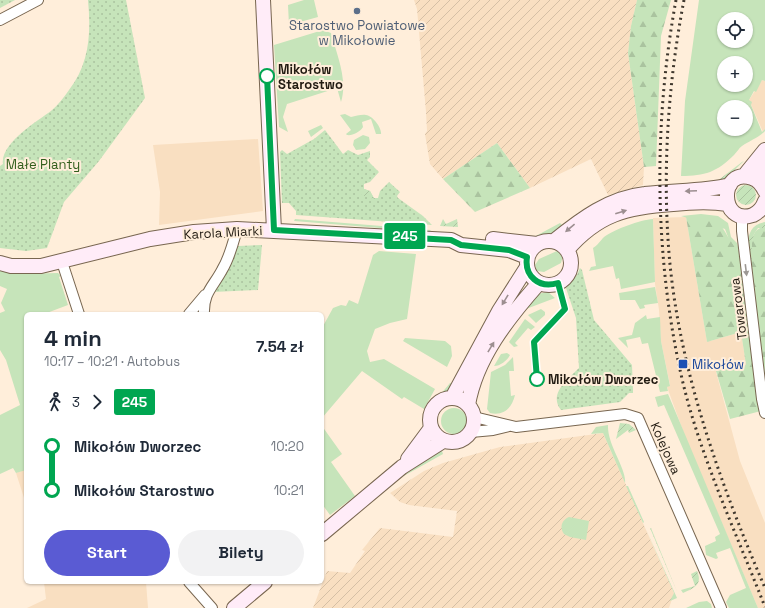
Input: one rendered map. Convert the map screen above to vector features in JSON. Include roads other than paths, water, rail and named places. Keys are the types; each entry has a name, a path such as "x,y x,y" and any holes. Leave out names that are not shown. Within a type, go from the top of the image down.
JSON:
{"street":[{"path":"0,20 38,0"},
{"path":"263,0 274,230"},
{"path":"756,182 765,150"},
{"path":"756,182 765,166"},
{"path":"756,182 734,181 727,191 728,204 736,213 742,216 755,214 763,208"},
{"path":"554,242 582,219 598,209 627,198 643,194 704,191 730,185"},
{"path":"567,250 589,228 604,219 632,209 702,202 728,204"},
{"name":"Towarowa","path":"742,216 742,231 765,413"},
{"path":"191,312 206,294 223,269 237,229"},
{"name":"Karola Miarki","path":"0,263 28,267 62,262 150,239 194,232 237,229 451,240 460,237 537,244"},
{"name":"Karola Miarki","path":"451,240 461,245 509,250 527,262"},
{"path":"452,398 527,262 533,247 537,244 549,241 554,242 567,250 571,262 570,269 563,280 552,285 539,283 533,279 527,262"},
{"path":"62,262 78,312"},
{"path":"471,411 458,399 444,399 433,408 430,414 431,428 434,434 443,441 458,442 468,436 471,432 472,386 481,364 515,311 539,283"},
{"path":"204,312 206,294"},
{"name":"Kolejowa","path":"471,411 509,426 516,427 625,414 638,418 721,608"},
{"name":"Kolejowa","path":"471,432 494,430 509,426"},
{"path":"402,468 431,428"},
{"path":"324,532 402,468 443,441"},
{"path":"191,584 212,608"},
{"path":"234,608 262,584"}],"railway":[{"path":"676,0 663,95 660,143 662,240 666,288 673,336 683,383 699,440 765,607"},
{"path":"684,0 674,59 668,119 666,179 668,239 672,284 689,373 702,417 731,504 765,588"}],"place":[{"name":"Starostwo Powiatowe w Mikołowie","path":"357,11"},
{"name":"Mikołów Starostwo","path":"267,76"},
{"name":"Mikołów","path":"683,364"},
{"name":"Mikołów Dworzec","path":"537,379"}],"park label":[{"name":"Małe Planty","path":"43,164"}]}
